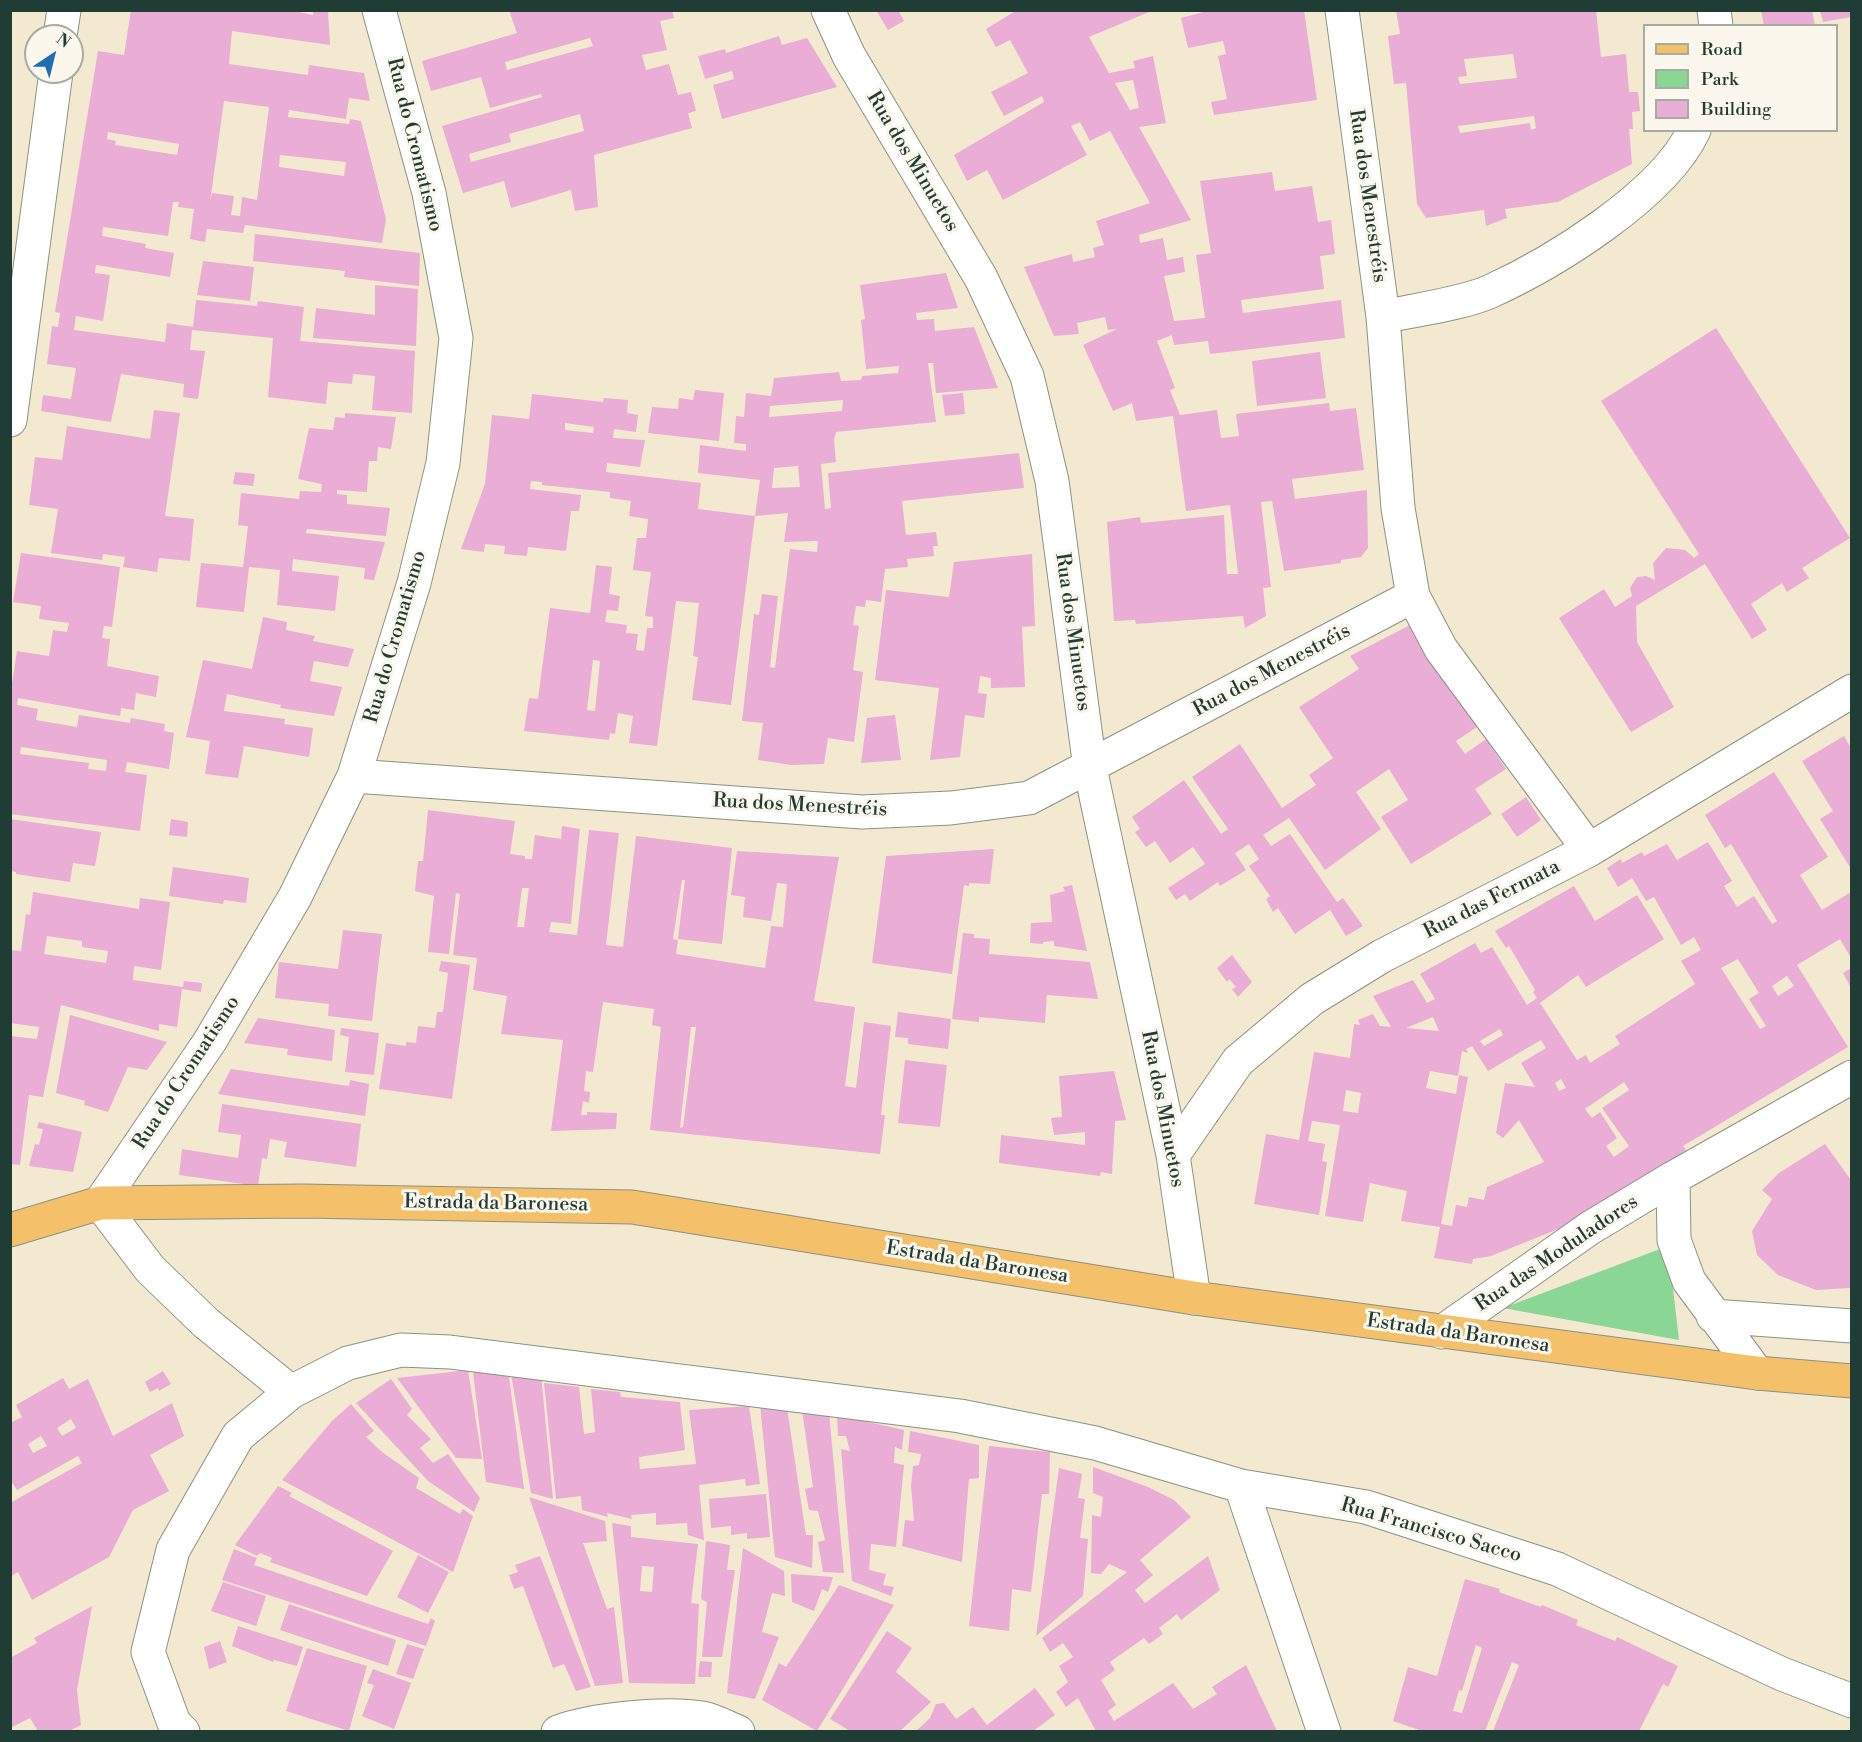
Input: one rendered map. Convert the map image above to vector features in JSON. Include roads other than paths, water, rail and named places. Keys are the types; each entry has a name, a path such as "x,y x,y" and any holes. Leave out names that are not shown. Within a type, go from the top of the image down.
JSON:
{"main road":[{"name":"Estrada da Baronesa","path":"10,1230 99,1203 302,1201 632,1208 1194,1298 1757,1373 1851,1381"}],"street":[{"name":"Rua do Cromatismo","path":"99,1203 210,1041 295,897 354,776 414,583 444,463 456,338 429,193 379,10"},
{"name":"Rua dos Minuetos","path":"828,10 849,56 981,278 1027,376 1052,481 1090,768 1173,1155 1194,1298"},
{"name":"Rua dos Menestréis","path":"1342,10 1383,317 1398,508 1413,597 1441,649 1589,850"},
{"path":"10,420 54,84"},
{"path":"1383,317 1487,292 1564,250 1651,188 1688,143 1693,132"},
{"name":"Rua dos Menestréis","path":"354,776 862,812 951,808 1029,798 1413,597"},
{"name":"Rua das Fermata","path":"1173,1155 1238,1061 1312,999 1382,956 1589,850 1851,691"},
{"name":"Rua das Moduladores","path":"1442,1332 1590,1228 1851,1077"},
{"path":"1673,1178 1674,1240 1689,1281 1757,1373"},
{"path":"99,1203 150,1269 206,1323 291,1392"},
{"path":"1713,1316 1851,1326"},
{"path":"183,1731 174,1723 148,1653 173,1550 238,1436 291,1392 348,1363 401,1350 450,1352 960,1416 1095,1443 1242,1486 1324,1731"},
{"name":"Rua Francisco Sacco","path":"1242,1486 1366,1507 1557,1569 1782,1674 1851,1701"},
{"path":"558,1731 573,1726 637,1717 702,1718 738,1731"}]}
